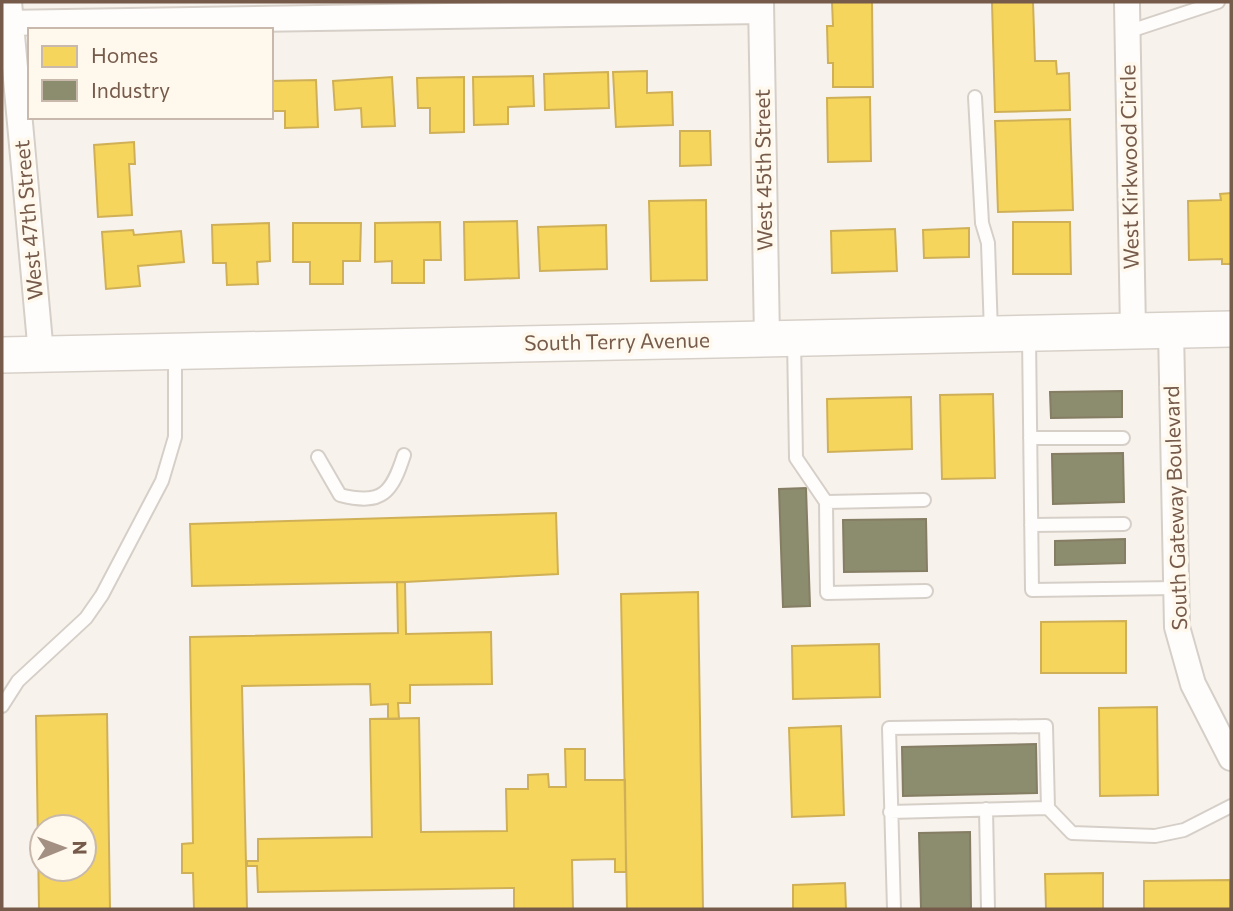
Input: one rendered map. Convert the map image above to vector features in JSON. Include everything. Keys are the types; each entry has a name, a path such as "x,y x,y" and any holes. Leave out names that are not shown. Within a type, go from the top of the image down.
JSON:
{"street":[{"name":"West Kirkwood Circle","path":"1128,3 1133,330"},
{"path":"7,16 761,6"},
{"name":"West 45th Street","path":"761,6 781,339"},
{"name":"West 47th Street","path":"7,16 41,354"},
{"name":"South Terry Avenue","path":"2,355 1231,329"},
{"name":"South Gateway Boulevard","path":"1171,330 1177,627 1193,684 1231,758"}],"lane":[{"path":"1127,32 1218,2"},
{"path":"975,97 982,223 988,243 991,334"},
{"path":"1029,332 1032,590 1176,588"},
{"path":"781,339 796,458 826,502 827,593 926,591"},
{"path":"2,706 18,681 86,618 102,595 162,481 176,437 175,352"},
{"path":"1030,438 1123,438"},
{"path":"318,457 340,495 350,498 374,497 388,492 396,480 404,454"},
{"path":"826,502 924,500"},
{"path":"1031,525 1124,524"},
{"path":"894,909 889,729 1046,726 1048,808 1072,833 1155,836 1184,830 1231,806"},
{"path":"890,812 1048,808"},
{"path":"986,809 988,909"}],"building: Homes":[{"path":"832,2 872,2 873,87 833,87 833,63 828,63 827,26 833,26"},
{"path":"992,2 1033,2 1035,61 1056,61 1057,74 1069,73 1070,110 995,112"},
{"path":"647,71 647,93 672,92 673,125 616,127 613,72"},
{"path":"608,72 609,108 545,110 544,74"},
{"path":"533,76 534,106 508,107 508,124 474,125 473,77"},
{"path":"392,77 395,126 362,127 361,108 335,110 333,81"},
{"path":"464,77 464,132 430,133 430,108 418,108 417,78"},
{"path":"316,80 318,127 285,128 285,111 273,111 273,81"},
{"path":"870,97 871,161 828,162 827,98"},
{"path":"1070,119 1073,210 998,212 995,121"},
{"path":"680,131 710,131 711,165 680,166"},
{"path":"134,142 135,164 129,164 132,215 98,217 94,145"},
{"path":"1231,193 1231,264 1222,264 1222,259 1189,260 1188,201 1221,200 1220,194"},
{"path":"706,200 707,280 651,281 649,201"},
{"path":"517,221 519,278 465,280 464,222"},
{"path":"440,222 441,260 424,260 424,283 392,283 392,261 375,262 375,223"},
{"path":"1013,222 1070,222 1071,274 1013,274"},
{"path":"269,223 270,261 257,262 258,284 227,285 226,263 213,263 212,225"},
{"path":"293,223 361,223 360,261 343,261 343,284 310,284 310,262 293,262"},
{"path":"606,225 607,269 540,271 538,227"},
{"path":"969,228 969,257 924,258 923,230"},
{"path":"895,229 897,271 832,273 831,231"},
{"path":"133,230 134,235 181,231 184,262 138,266 140,286 106,289 102,232"},
{"path":"993,394 995,478 942,479 940,395"},
{"path":"911,397 912,449 828,452 827,399"},
{"path":"556,513 558,574 405,582 192,586 190,524"},
{"path":"397,582 405,582 406,634 491,632 492,684 410,685 410,703 398,703 399,719 388,719 388,704 371,705 370,684 242,686 247,909 194,909 193,873 182,873 182,844 193,843 190,637 398,633"},
{"path":"698,592 703,909 627,909 621,594"},
{"path":"1126,621 1126,673 1041,673 1041,622"},
{"path":"879,644 880,697 793,699 792,646"},
{"path":"1157,707 1158,795 1100,796 1099,708"},
{"path":"107,714 110,909 39,909 39,883 98,883 98,813 38,813 36,716"},
{"path":"419,718 421,832 507,831 506,789 528,789 528,775 548,774 549,787 566,787 565,749 585,749 585,780 625,780 626,872 615,872 615,859 572,860 573,909 514,909 514,888 258,892 257,866 247,866 247,861 258,861 258,839 372,837 370,719"},
{"path":"841,726 844,815 792,817 789,728"},
{"path":"1103,873 1103,909 1046,909 1045,874"},
{"path":"1230,880 1230,909 1144,909 1144,881"},
{"path":"845,883 846,909 793,909 793,885"}],"building: Industry":[{"path":"1122,391 1122,417 1051,418 1050,392"},
{"path":"1123,453 1124,502 1053,504 1052,454"},
{"path":"806,488 810,606 783,607 779,489"},
{"path":"926,519 927,571 844,572 843,520"},
{"path":"1125,539 1125,563 1055,565 1055,541"},
{"path":"1036,744 1037,793 903,796 902,747"},
{"path":"970,832 971,909 921,909 919,833"}]}
